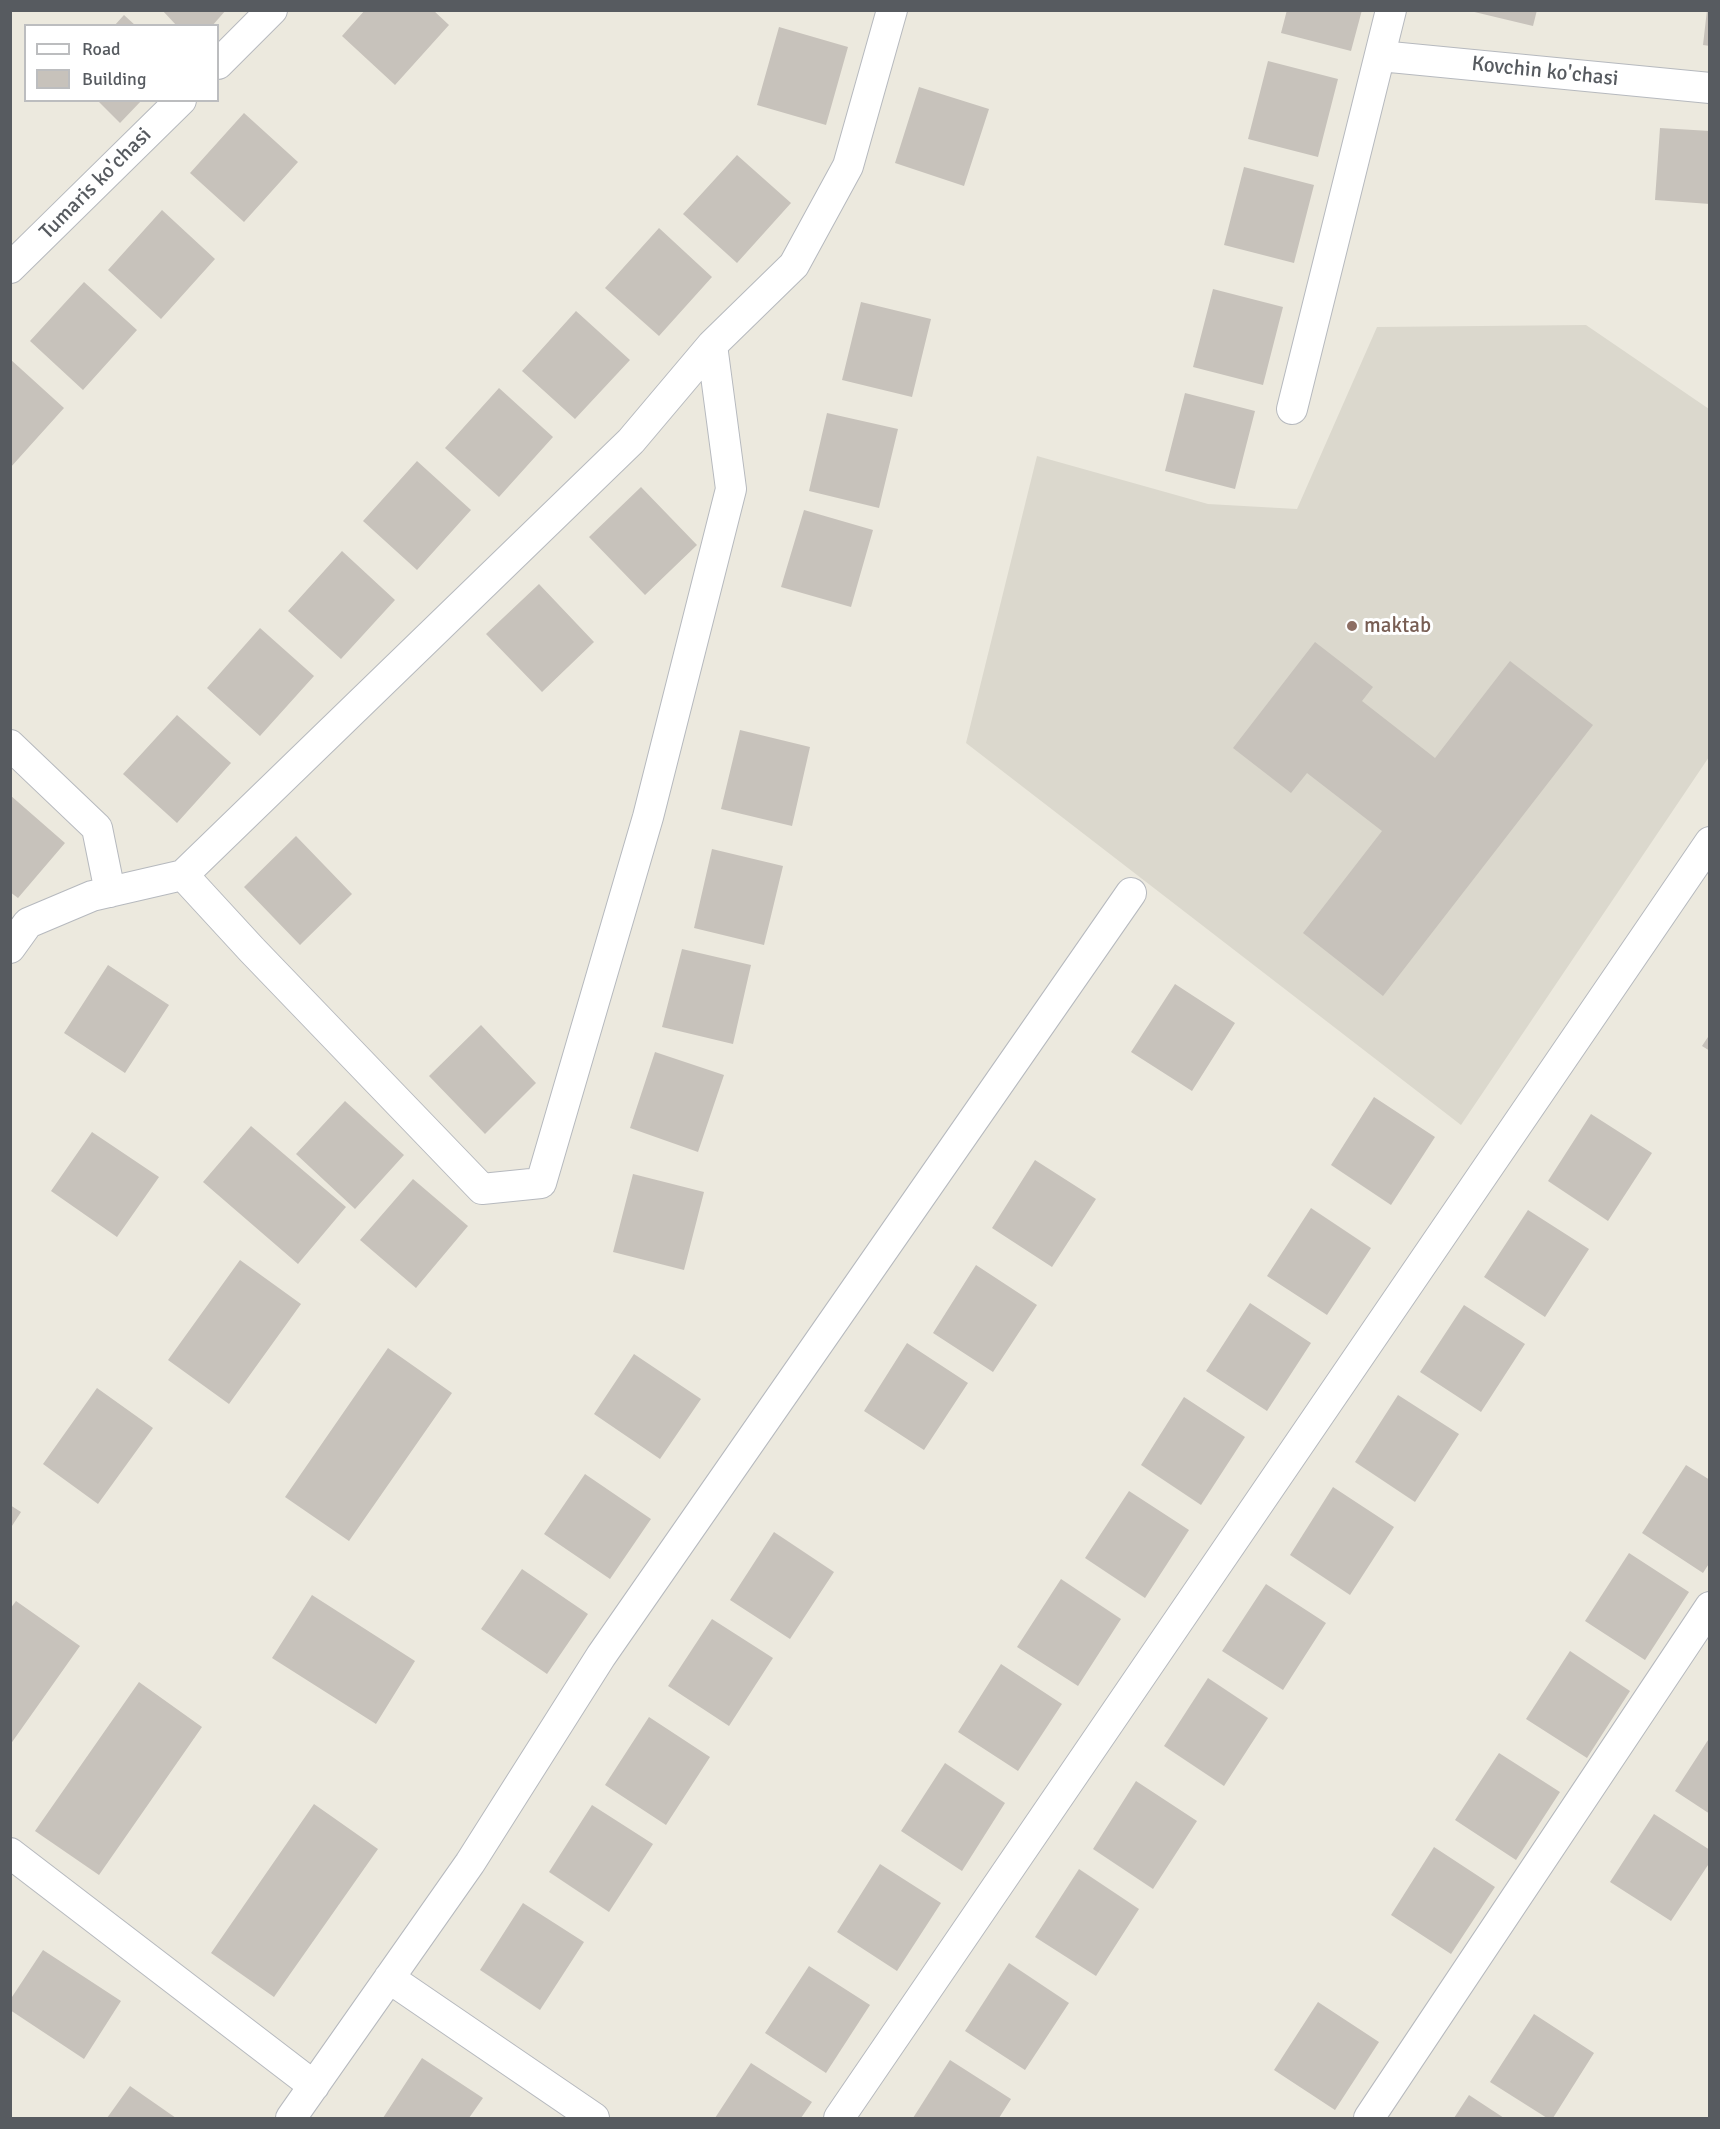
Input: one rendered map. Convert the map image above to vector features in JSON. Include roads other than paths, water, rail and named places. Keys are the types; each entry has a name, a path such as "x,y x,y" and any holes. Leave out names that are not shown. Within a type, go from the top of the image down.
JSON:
{"street":[{"path":"219,63 272,10"},
{"path":"10,948 28,923 110,892 183,875 631,441 712,345 794,265 848,166 892,10"},
{"path":"1292,409 1391,10"},
{"name":"Kovchin ko'chasi","path":"1380,56 1710,88"},
{"name":"Tumaris ko'chasi","path":"10,268 179,102"},
{"path":"183,875 252,951 482,1189 541,1183 648,817 731,489 712,345"},
{"path":"10,745 97,828 110,892"},
{"path":"839,2118 1710,842"},
{"path":"291,2118 470,1863 608,1646 1131,893"},
{"path":"1369,2118 1710,1607"},
{"path":"10,1853 314,2086"},
{"path":"389,1978 594,2118"}],"place":[{"name":"maktab","path":"1352,626"}]}
